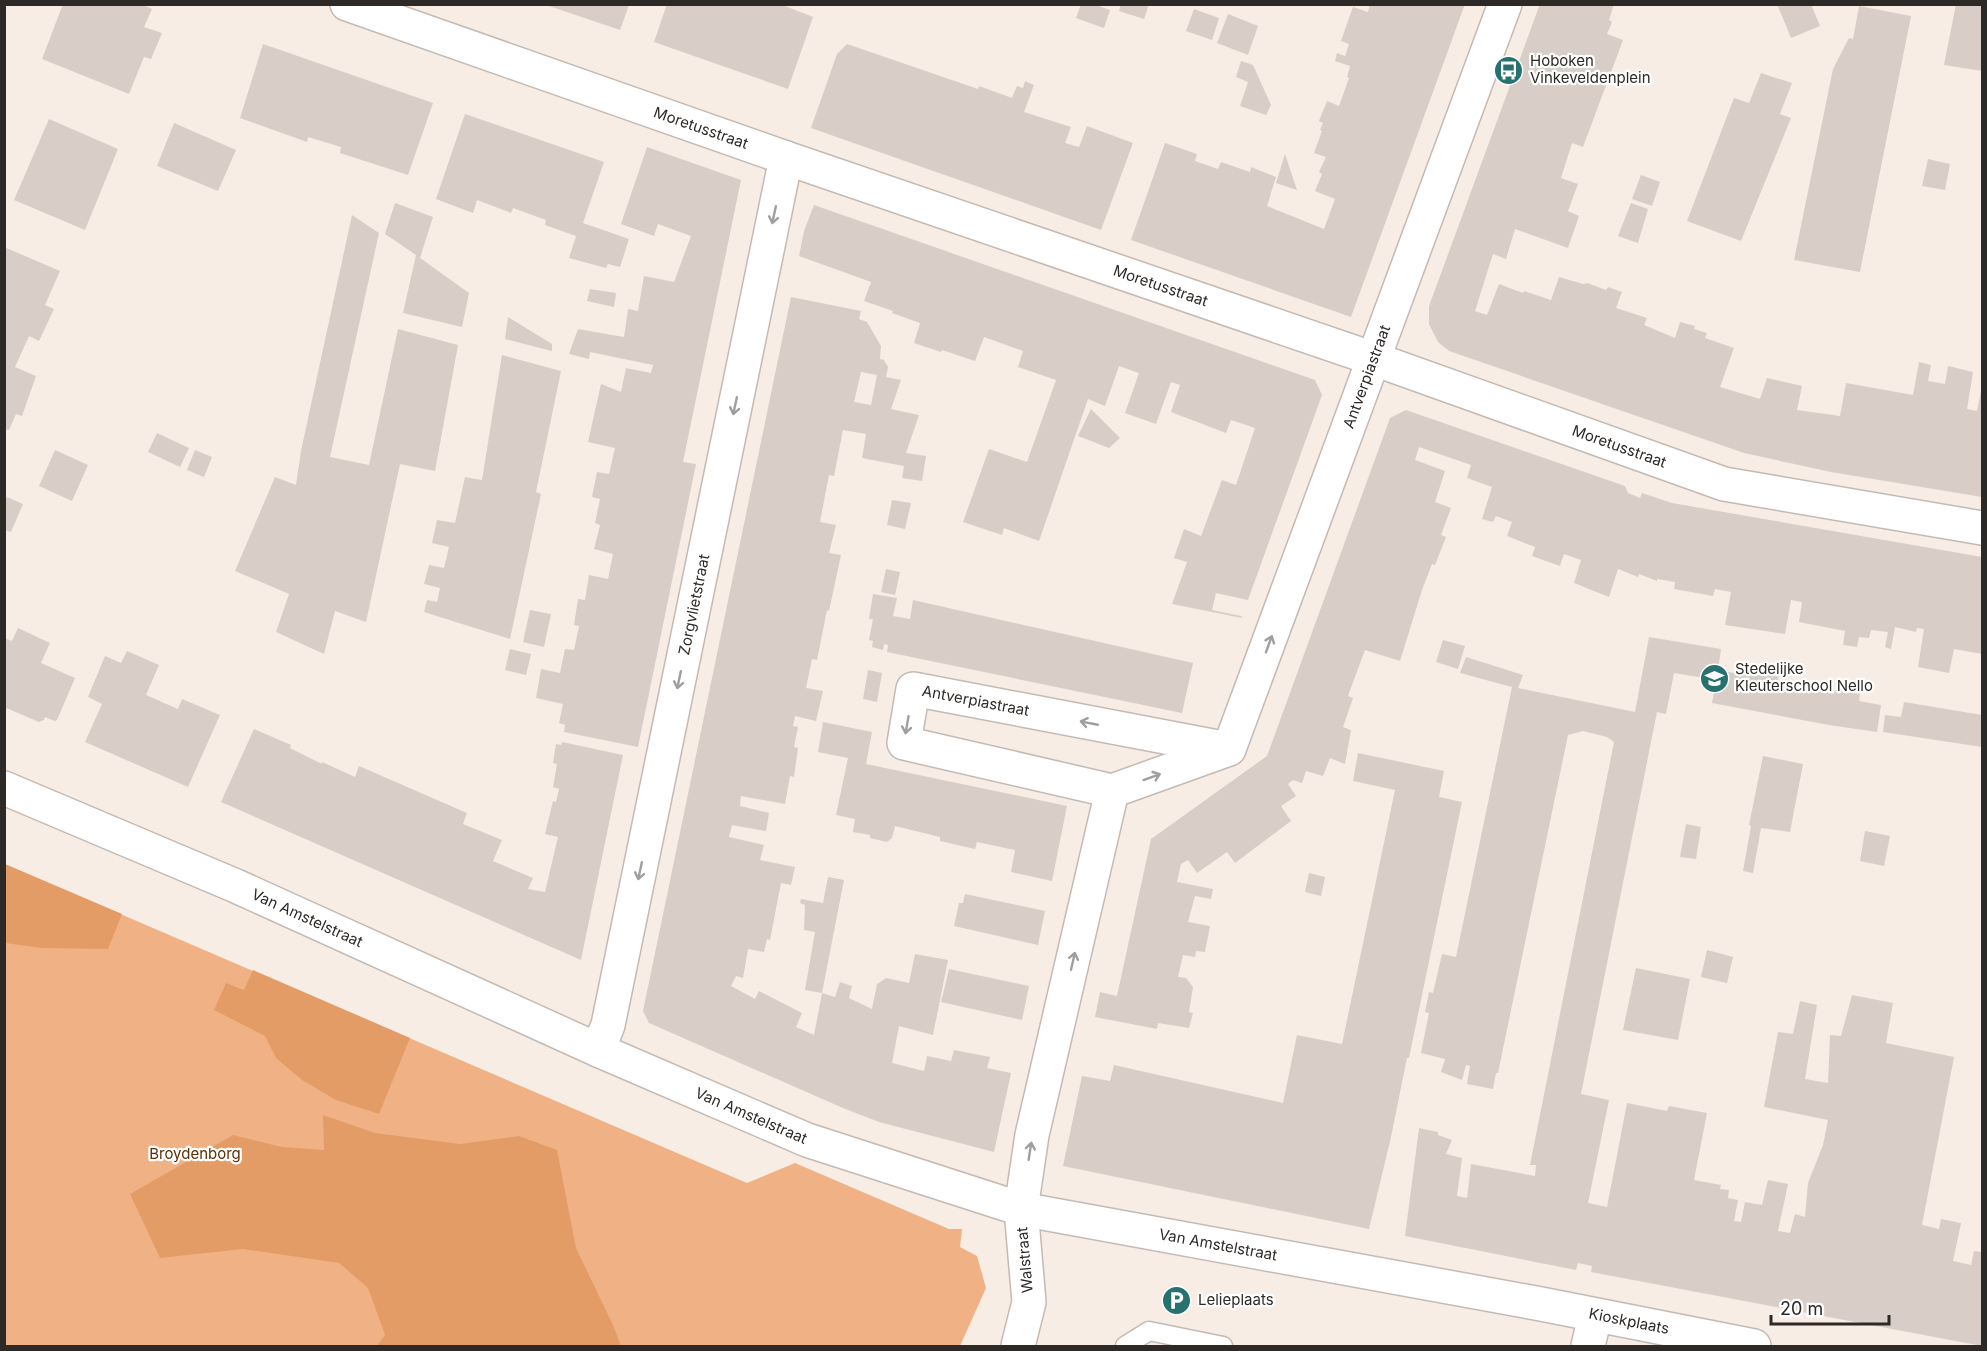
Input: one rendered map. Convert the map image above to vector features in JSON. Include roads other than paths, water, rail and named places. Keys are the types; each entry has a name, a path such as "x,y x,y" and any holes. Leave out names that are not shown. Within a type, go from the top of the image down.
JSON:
{"street":[{"name":"Moretusstraat","path":"347,4 786,158 1374,359 1724,484 1983,528"},
{"name":"Antverpiastraat","path":"1112,791 904,743 913,689 1229,749 1505,4"},
{"name":"Zorgvlietstraat","path":"598,1050 609,1025 786,158"},
{"path":"1021,1209 1032,1135 1112,791 1229,749"},
{"name":"Van Amstelstraat","path":"4,788 236,886 598,1050 807,1140 1021,1209 1541,1304"},
{"name":"Walstraat","path":"1018,1347 1029,1302 1021,1209"},
{"name":"Kioskplaats","path":"1541,1304 1592,1331 1754,1347"}],"lane":[{"path":"1125,1347 1149,1330 1223,1347"}],"place":[{"name":"Hoboken Vinkeveldenplein","path":"1509,70"},
{"name":"Stedelijke Kleuterschool Nello","path":"1714,678"},
{"name":"Lelieplaats","path":"1177,1300"}],"park label":[{"name":"Broydenborg","path":"195,1154"}]}
